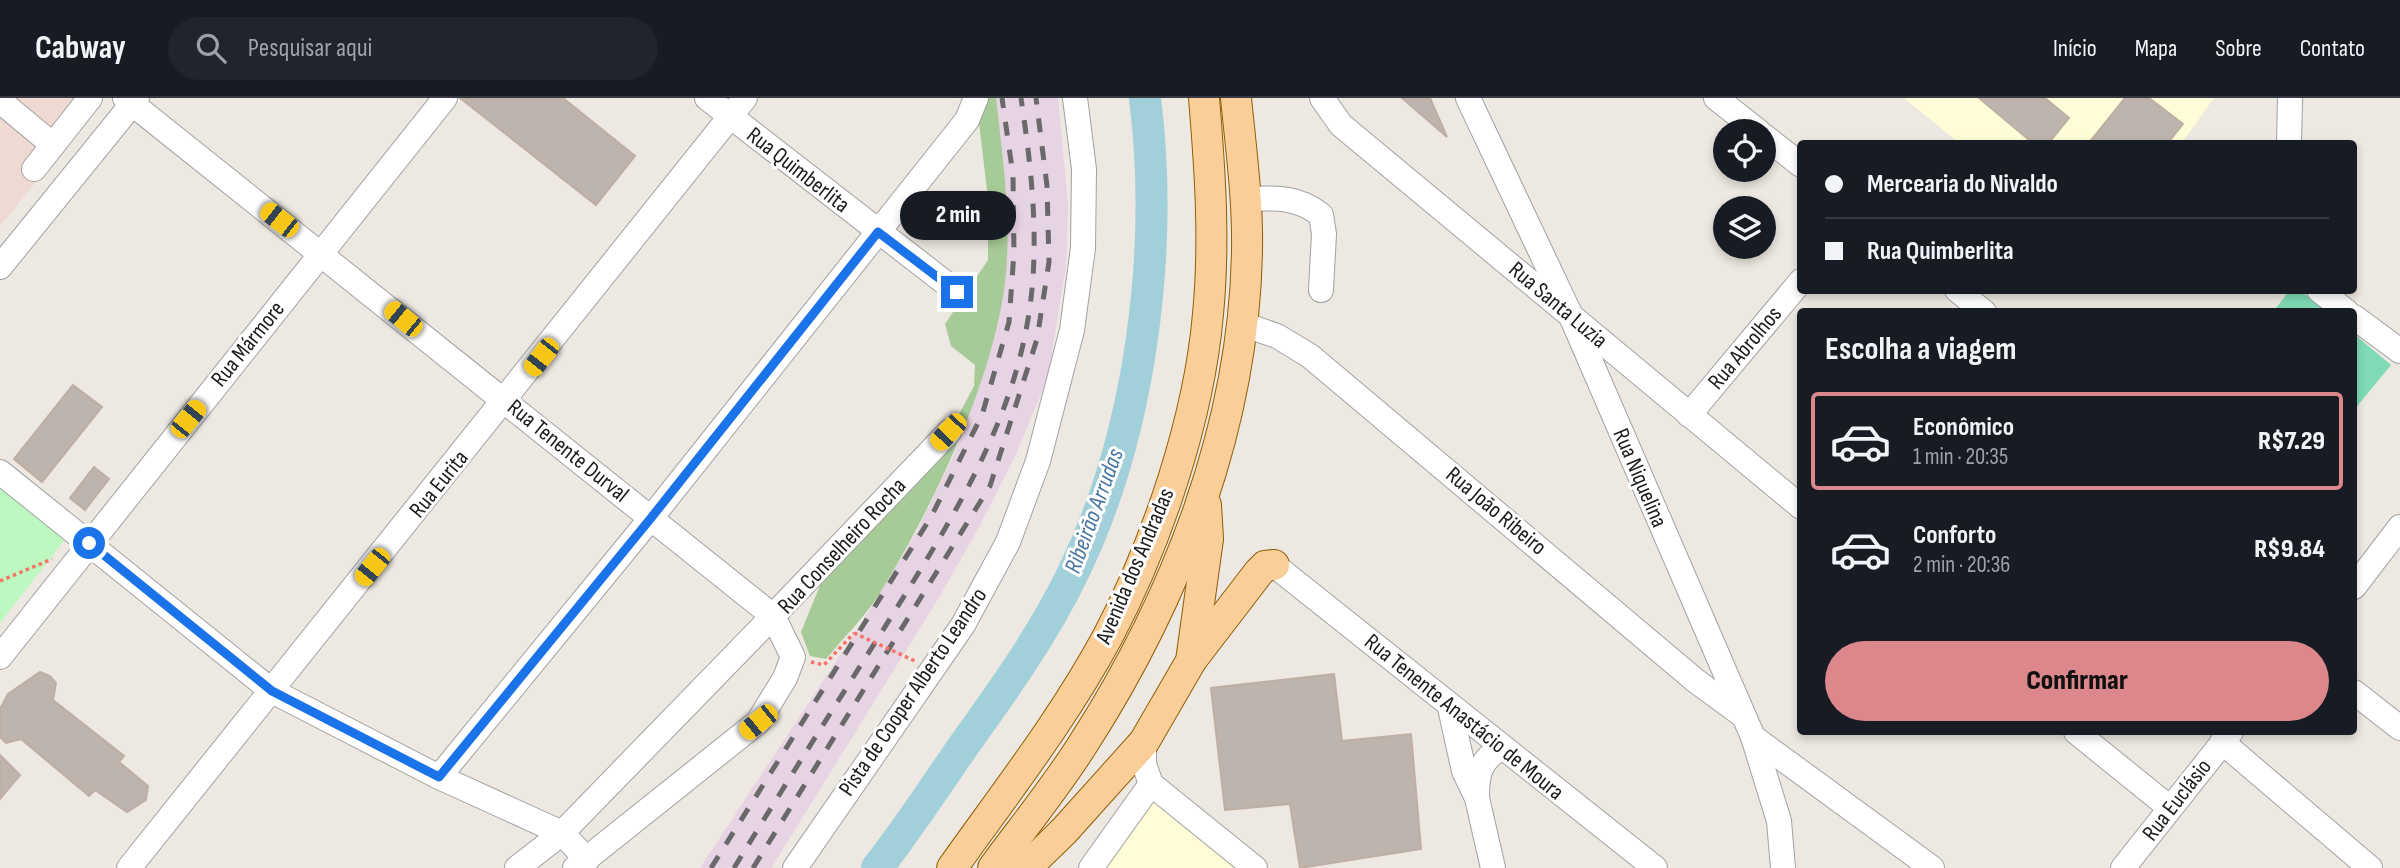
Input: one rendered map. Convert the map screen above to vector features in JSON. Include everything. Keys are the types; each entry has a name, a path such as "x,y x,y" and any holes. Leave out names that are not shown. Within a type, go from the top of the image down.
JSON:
{"main road":[{"name":"Avenida dos Andradas","path":"952,868 1018,778 1095,657 1135,579 1164,511 1194,394 1208,317 1211,185 1204,98"},
{"name":"Avenida dos Andradas","path":"993,868 1083,745 1120,682 1156,616 1205,494 1227,410 1242,324 1247,253 1247,198 1236,98"},
{"path":"1191,661 1208,539 1205,494"},
{"path":"1026,868 1064,831 1144,742 1191,661 1259,572 1274,565"}],"street":[{"path":"34,169 90,98"},
{"name":"Rua Mármore","path":"0,657 445,98"},
{"name":"Rua Quimberlita","path":"707,98 738,108 878,232 957,292"},
{"path":"439,777 651,518 967,120 976,98"},
{"name":"Pista de Cooper Alberto Leandro","path":"794,868 963,625 1008,542 1038,461 1072,330 1083,248 1084,169 1075,98"},
{"name":"Rua Santa Luzia","path":"1322,98 1340,125 1797,504"},
{"name":"Rua Niquelina","path":"1468,98 1572,316 1753,737 1779,821 1783,868"},
{"path":"1716,98 1743,119"},
{"path":"2289,140 2290,98"},
{"path":"0,267 131,100"},
{"name":"Rua Tenente Durval","path":"131,100 773,616"},
{"path":"0,101 53,145"},
{"name":"Rua Eurita","path":"129,868 506,401 738,108"},
{"path":"1776,145 1797,162"},
{"path":"1247,198 1288,197 1310,206 1321,215 1324,233 1321,290"},
{"name":"Rua Abrolhos","path":"1689,415 1797,286"},
{"path":"1962,294 1979,308"},
{"path":"2324,294 2342,308"},
{"path":"2357,319 2400,351"},
{"name":"Rua João Ribeiro","path":"1242,324 1277,335 1310,356 1696,681 1741,714"},
{"path":"1610,407 1610,386 1617,373 1631,370 1643,375"},
{"name":"Rua Conselheiro Rocha","path":"793,657 773,616 948,432"},
{"path":"0,472 272,691 439,777 562,833 581,864 758,722 785,678 793,657"},
{"path":"2357,583 2400,527"},
{"name":"Rua Tenente Anastácio de Moura","path":"1274,565 1450,708 1655,868"},
{"path":"517,868 562,833 773,616"},
{"path":"1696,681 1712,671 1717,658"},
{"path":"2357,694 2400,728"},
{"path":"1450,708 1465,771 1477,798 1493,868"},
{"path":"2080,735 2170,808"},
{"path":"1753,737 1932,868"},
{"path":"2227,737 2356,864"},
{"name":"Rua Euclásio","path":"2123,868 2227,737"},
{"path":"1144,742 1143,764 1151,785 1255,868"},
{"path":"1477,798 1477,775 1482,764 1501,747"},
{"path":"1091,868 1151,785"}],"path":[{"path":"0,581 89,543"},
{"path":"793,657 824,665 854,634 915,661"}],"shaded area":[{"path":"0,98 104,98 0,226"},
{"path":"987,98 1058,98 1068,204 1066,266 1048,377 1016,454 977,531 938,599 771,868 700,868 873,605 917,531 958,446 981,380 991,266"},
{"path":"1904,98 2214,98 2184,140 1955,140"},
{"path":"1153,792 1241,868 1078,868"}],"green space":[{"path":"983,98 996,98 1008,237 1005,283 988,361 959,441 941,480 877,598 826,659 810,656 801,632 821,583 938,454 974,386 975,365 951,346 945,324 988,260 988,198 979,123"},
{"path":"2287,294 2305,294 2322,308 2276,308"},
{"path":"2357,337 2391,365 2357,406"},
{"path":"0,483 66,538 0,623"}],"building":[{"path":"460,98 563,98 635,156 596,205"},
{"path":"1402,98 1430,98 1447,137"},
{"path":"1979,98 2045,98 2069,118 2051,140 2029,140"},
{"path":"2125,98 2149,98 2183,124 2170,140 2091,140"},
{"path":"73,385 102,407 42,482 14,459"},
{"path":"94,467 109,479 85,510 70,498"},
{"path":"40,672 50,676 56,683 53,700 124,756 119,762 148,786 146,800 127,812 95,790 89,796 21,739 6,743 0,737 0,709 8,694"},
{"path":"1334,674 1342,741 1411,734 1421,849 1300,868 1290,804 1225,810 1211,688"},
{"path":"0,755 20,775 0,799"}],"waterway":[{"name":"Ribeirão Arrudas","path":"877,868 1037,638 1073,573 1116,462 1142,341 1148,279 1151,217 1145,98"}],"railway":[{"path":"711,868 931,517 982,415 1009,322 1014,252 1013,175 1002,98"},
{"path":"734,868 949,521 970,484 1004,407 1027,325 1034,268 1029,154 1021,98"},
{"path":"753,868 990,486 1037,339 1049,262 1047,186 1036,98"}],"route":[{"path":"89,543 272,691 439,777 651,518 878,232 957,292"}]}
